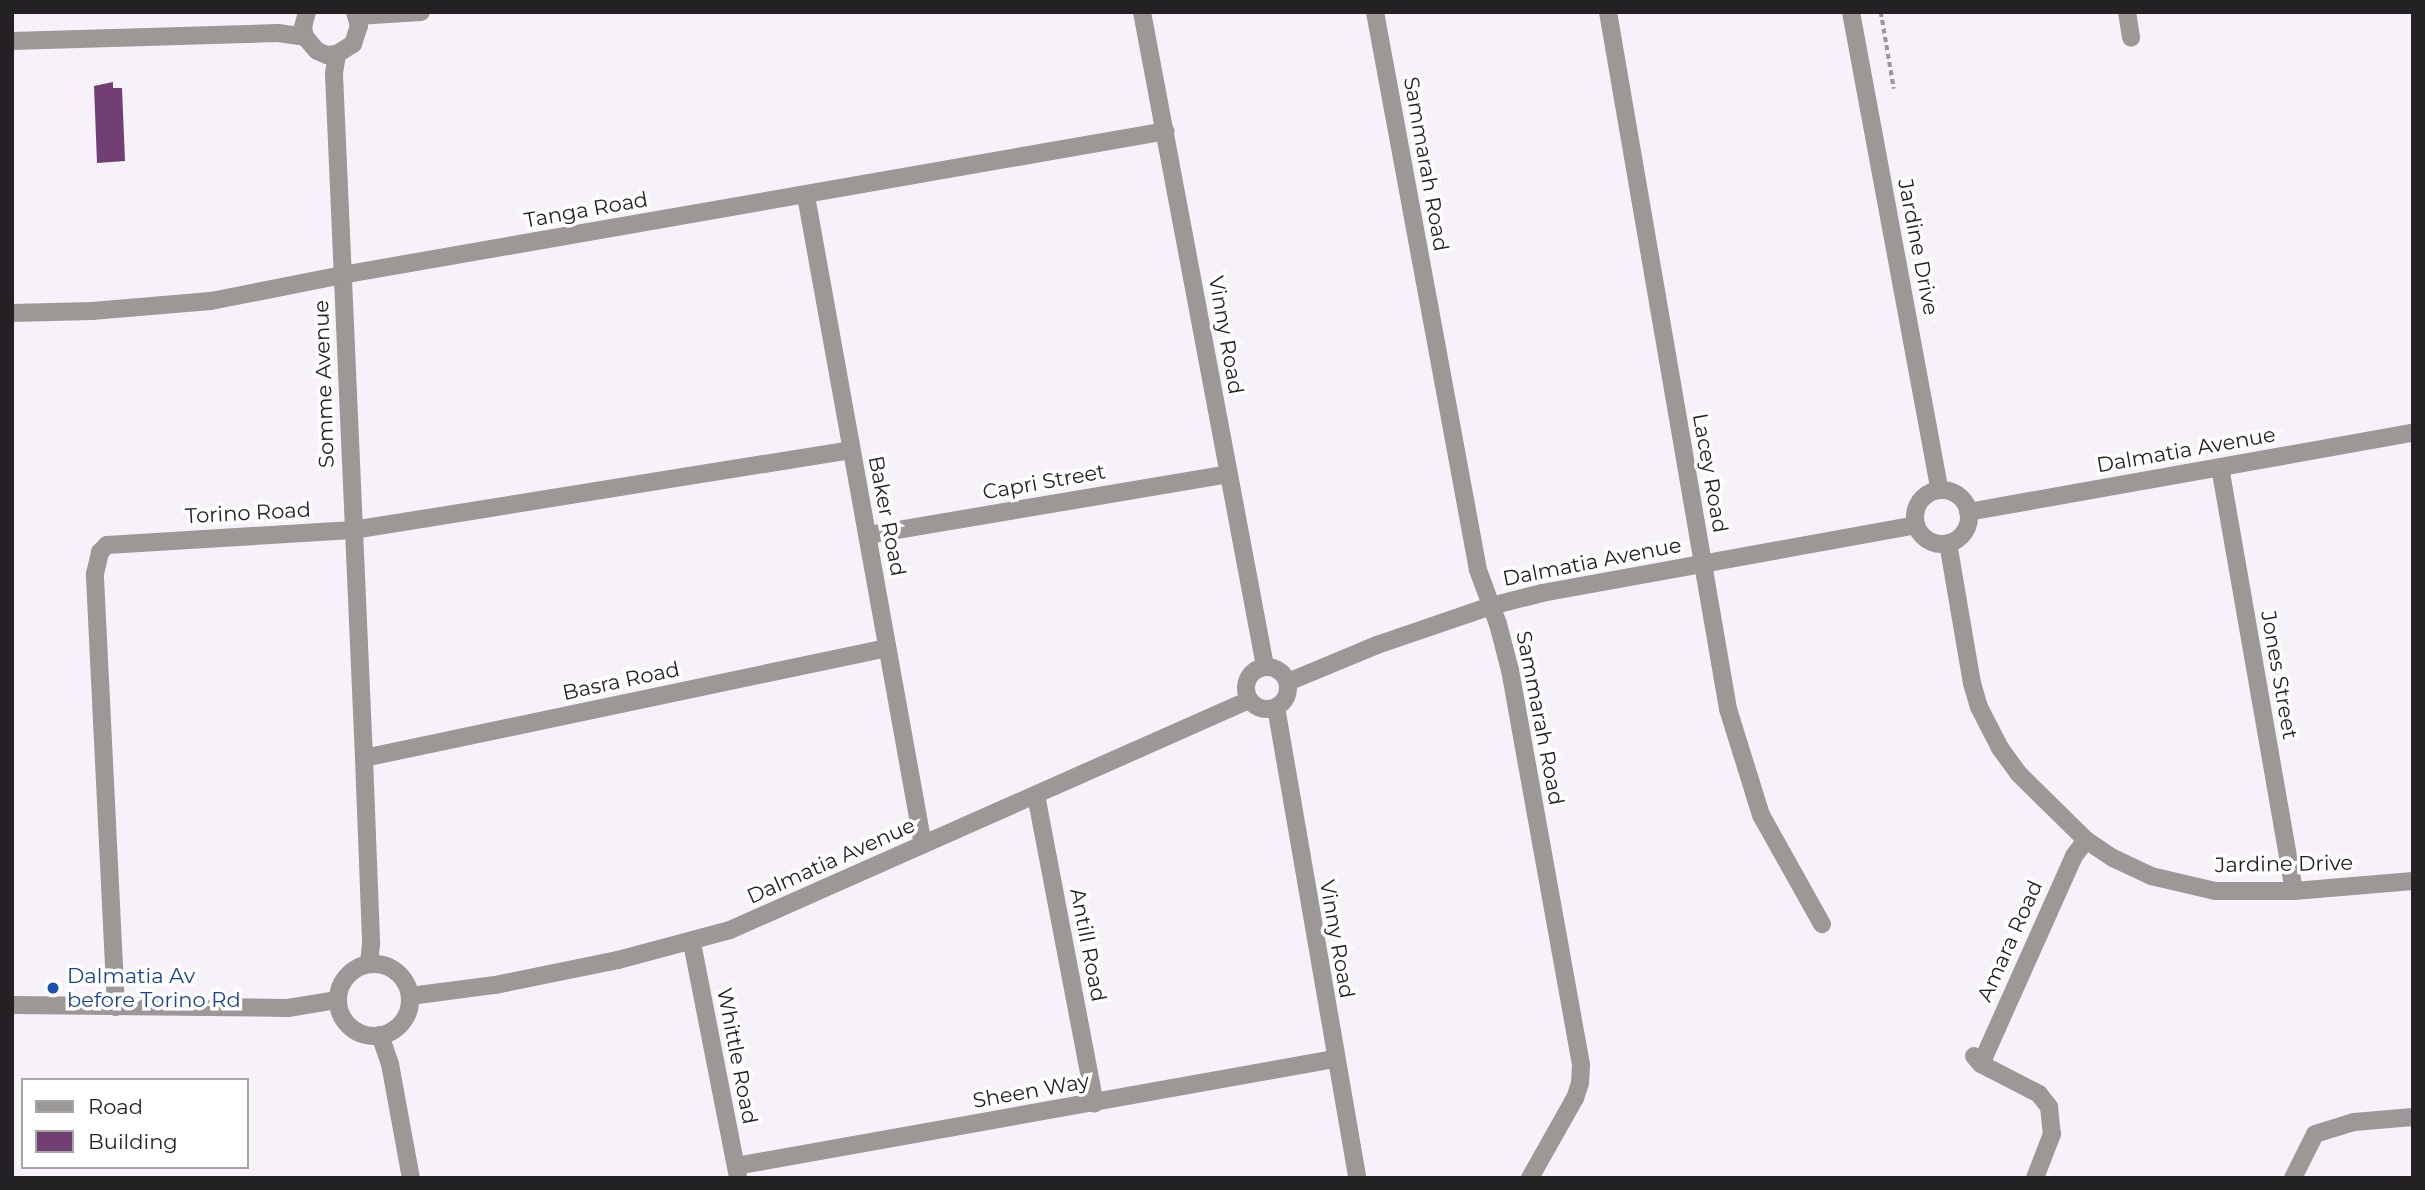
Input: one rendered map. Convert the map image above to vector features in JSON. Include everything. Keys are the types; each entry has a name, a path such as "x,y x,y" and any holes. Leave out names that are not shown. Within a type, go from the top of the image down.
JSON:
{"street":[{"path":"307,12 303,27 305,37 317,51 337,54 353,44 358,36 356,14 421,12"},
{"name":"Vinny Road","path":"1142,12 1265,666"},
{"name":"Sammarah Road","path":"1374,12 1478,570 1510,670 1581,1065 1580,1083 1575,1098 1530,1178"},
{"name":"Lacey Road","path":"1608,12 1728,709 1761,815 1822,924"},
{"name":"Jardine Drive","path":"1851,12 1940,489"},
{"path":"2127,12 2131,38"},
{"path":"12,41 278,33 305,37"},
{"name":"Somme Avenue","path":"337,54 334,74 364,758 371,944 369,964"},
{"name":"Tanga Road","path":"12,313 92,311 211,301 342,275 1166,131"},
{"name":"Baker Road","path":"806,196 923,845"},
{"name":"Dalmatia Avenue","path":"1968,512 2413,433"},
{"name":"Torino Road","path":"116,1007 95,574 100,552 107,545 353,530 851,450"},
{"name":"Jones Street","path":"2220,467 2294,891"},
{"name":"Capri Street","path":"868,536 1227,474"},
{"path":"1940,489 1959,495 1968,512 1964,532 1948,543 1928,540 1916,525 1917,506 1922,498 1940,489"},
{"name":"Dalmatia Avenue","path":"1287,682 1377,645 1491,606 1542,593 1916,525"},
{"name":"Jardine Drive","path":"1948,543 1972,684 1979,707 2000,748 2018,773 2086,840 2113,858 2151,876 2215,891 2294,891 2413,881"},
{"name":"Basra Road","path":"364,758 887,648"},
{"path":"1265,666 1279,670 1287,682 1286,697 1276,707 1261,708 1249,700 1246,693 1248,678 1252,672 1265,666"},
{"name":"Dalmatia Avenue","path":"410,996 495,985 692,943 730,930 1249,700"},
{"name":"Vinny Road","path":"1276,707 1334,1059 1357,1178"},
{"name":"Antill Road","path":"1036,795 1095,1102"},
{"name":"Amara Road","path":"2035,1178 2052,1134 2049,1107 2039,1094 1977,1060 2074,856 2086,840"},
{"name":"Whittle Road","path":"692,943 737,1172"},
{"path":"369,964 378,964 396,971 403,978 410,996 403,1021 389,1033 369,1036 350,1028 339,1010 338,1000 344,980 359,967 369,964"},
{"path":"12,1005 288,1008 338,1000"},
{"path":"380,1035 390,1064 411,1178"},
{"name":"Sheen Way","path":"737,1172 1095,1102 1334,1059"},
{"path":"2293,1178 2315,1133 2354,1122 2413,1117"}],"path":[{"path":"1881,12 1894,89"}],"building":[{"path":"113,82 113,88 122,88 125,161 97,163 94,86"}],"place":[{"name":"Dalmatia Av before Torino Rd","path":"53,988"}]}
